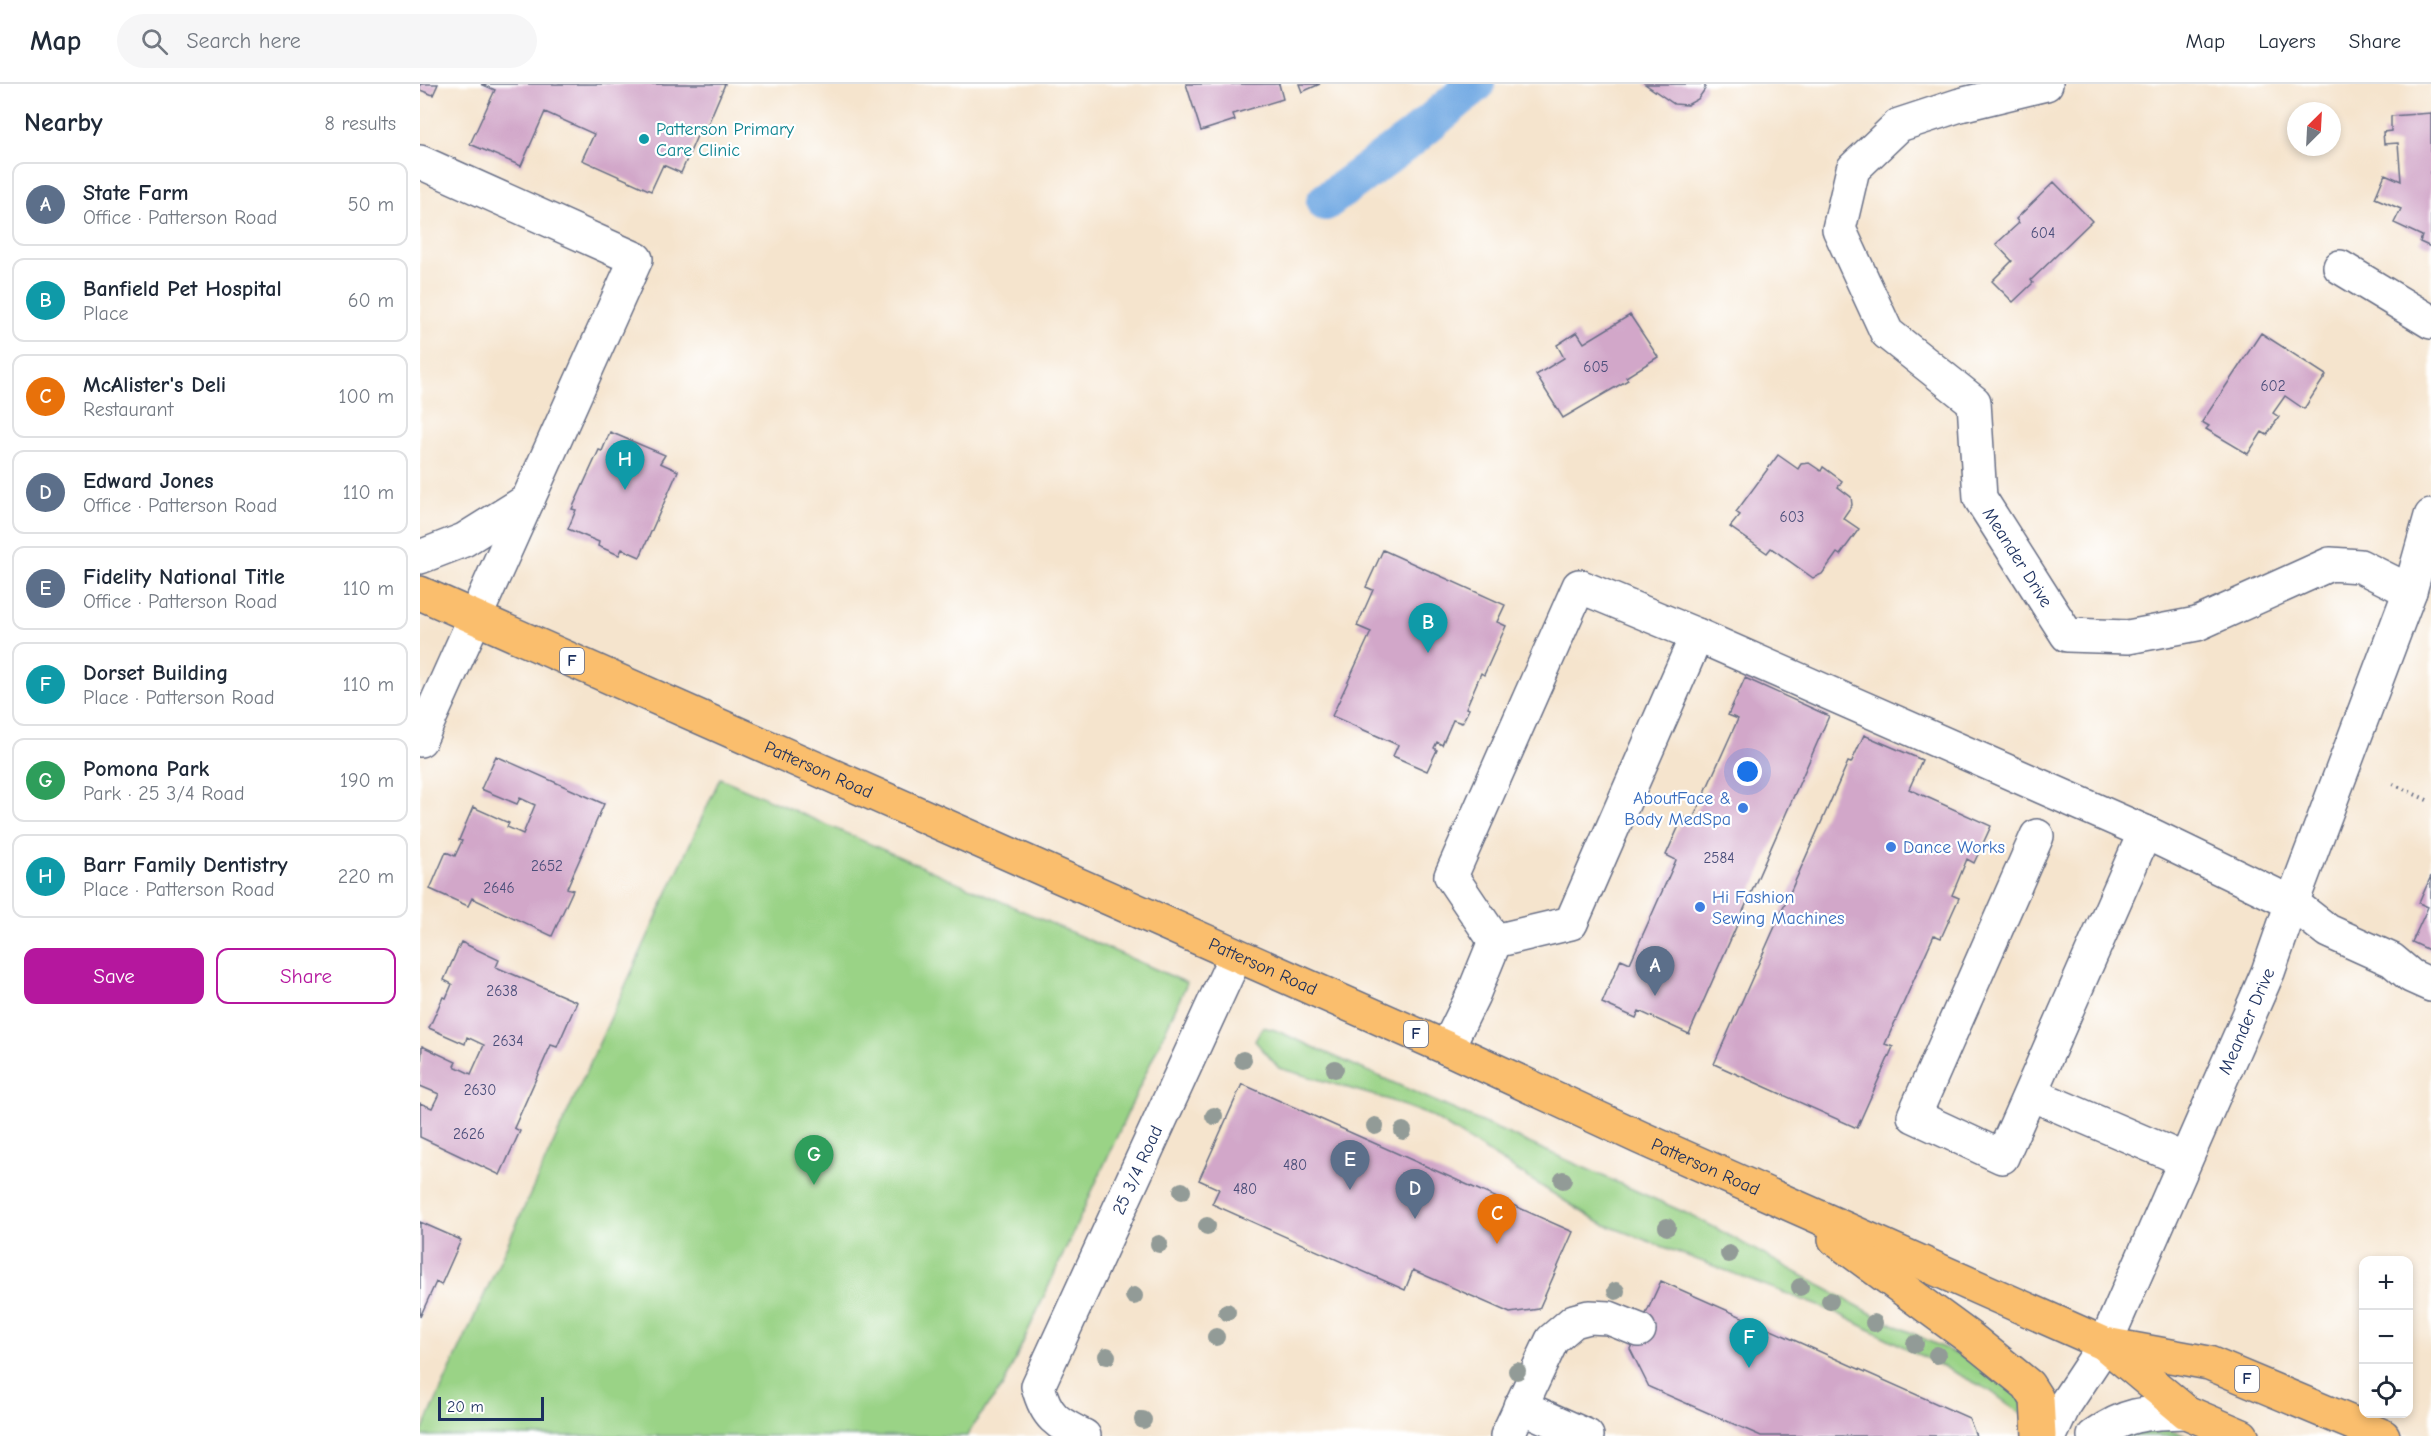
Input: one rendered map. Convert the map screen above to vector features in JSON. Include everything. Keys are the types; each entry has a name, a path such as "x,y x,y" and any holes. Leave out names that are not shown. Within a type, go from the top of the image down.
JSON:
{"main road":[{"name":"Patterson Road","path":"420,593 1447,1048 1782,1201 2105,1344 2210,1363 2383,1436"},
{"path":"1782,1201 2015,1373 2028,1385 2037,1400 2039,1436"},
{"name":"Patterson Road","path":"2105,1344 2186,1412 2242,1436"}],"street":[{"name":"Meander Drive","path":"2046,84 1960,105 1899,125 1853,169 1839,229 1887,333 1974,402 1980,498 2067,635 2128,637 2198,624 2330,564 2360,566 2410,591"},
{"path":"420,162 636,259 420,740"},
{"path":"2340,267 2431,322"},
{"path":"420,557 464,540 528,500"},
{"name":"Meander Drive","path":"2050,1436 2064,1406 2105,1344 2268,972 2410,591 2431,516"},
{"path":"1495,941 1451,876 1579,586 1697,635 2145,832 2292,903 2328,932 2392,960 2411,976 2431,985"},
{"path":"1495,941 1571,922 1697,635"},
{"path":"2037,836 1914,1116 2002,1157 2145,832"},
{"path":"1447,1048 1473,995 1495,941"},
{"name":"25 3/4 Road","path":"1084,1436 1061,1425 1043,1406 1038,1386 1236,955"},
{"path":"2031,1094 2156,1145 2185,1160"},
{"path":"1507,1436 1552,1340 1574,1321 1589,1317 1609,1318 1639,1330"},
{"path":"1520,1406 1587,1436"},
{"path":"2094,1436 2114,1422 2142,1413 2186,1412"}],"path":[{"path":"2393,784 2427,800"}],"green space":[{"path":"720,778 1187,983 1003,1386 973,1425 968,1436 420,1436"},
{"path":"1263,1027 1275,1030 1697,1218 1876,1316 2005,1377 2013,1384 2031,1421 1989,1390 1835,1312 1598,1222 1431,1116 1386,1099 1279,1068 1255,1041"},
{"path":"2146,1429 2166,1429 2187,1436 2120,1436"}],"building":[{"path":"420,84 438,84 433,95 420,90"},
{"name":"Patterson Primary Care Clinic","path":"481,84 725,84 705,131 700,129 681,173 663,165 651,191 582,160 594,134 545,112 521,166 470,144 495,90"},
{"path":"1186,84 1279,84 1283,99 1233,114 1235,120 1201,131"},
{"path":"1299,84 1320,84 1302,92"},
{"path":"1645,84 1705,84 1705,89 1698,99 1687,105 1674,104"},
{"path":"2431,113 2431,247 2420,242 2422,236 2394,223 2401,209 2375,198 2385,174 2401,181 2398,143 2384,144 2383,132 2391,131 2391,116"},
{"path":"2054,182 2092,221 2031,280 2033,283 2013,302 1992,281 2012,261 1996,244 2019,223 2016,219"},
{"path":"1630,315 1658,357 1626,377 1628,380 1563,418 1536,375 1564,358 1557,345 1577,332 1584,343"},
{"path":"2261,333 2326,375 2304,409 2285,396 2273,413 2279,417 2267,435 2262,432 2248,454 2206,429 2209,426 2202,422"},
{"path":"610,432 665,455 660,463 678,471 640,557 622,549 619,555 598,546 599,542 568,529 576,510 572,509 599,450 602,451"},
{"path":"1778,455 1798,469 1801,464 1809,463 1821,471 1823,467 1842,481 1838,487 1851,497 1852,505 1843,518 1859,529 1840,555 1837,553 1822,574 1813,578 1771,548 1767,553 1730,527 1740,515 1736,512"},
{"path":"1383,550 1505,605 1497,622 1506,626 1484,675 1481,673 1466,708 1469,709 1462,723 1453,720 1442,745 1437,742 1434,748 1437,750 1427,771 1393,756 1398,745 1332,716 1371,632 1357,626 1373,590 1366,587"},
{"path":"1745,678 1829,716 1689,1034 1639,1011 1636,1018 1602,1003 1621,959 1630,963 1676,860 1666,855 1683,817 1692,821 1738,719 1728,715"},
{"path":"1864,735 1922,760 1909,789 1991,826 1974,863 1967,859 1952,895 1959,898 1941,938 1934,935 1885,1044 1893,1047 1857,1128 1714,1064 1848,762 1851,763"},
{"path":"496,756 604,804 567,888 573,890 552,936 472,898 468,906 430,889 446,852 455,856 473,807 509,823 507,827 523,834 535,805 520,798 517,804 481,789"},
{"path":"2431,876 2431,951 2412,942 2428,907 2419,903"},
{"path":"461,942 499,960 496,967 577,1002 557,1047 551,1045 514,1128 520,1131 500,1175 420,1137 420,1103 432,1108 439,1094 420,1086 422,1046 456,1062 454,1066 471,1074 484,1045 467,1037 465,1044 429,1028 443,997 446,998 452,984 444,980"},
{"path":"1242,1084 1573,1232 1539,1309 1510,1313 1413,1270 1405,1290 1212,1204 1219,1189 1199,1180"},
{"path":"420,1222 461,1240 441,1285 436,1282 420,1317"},
{"path":"1661,1281 1969,1418 1976,1436 1761,1436 1649,1387 1630,1349"}],"waterway":[{"path":"1325,202 1413,137 1476,84"}],"place":[{"name":"Patterson Primary Care Clinic","path":"644,139"},
{"name":"Barr Family Dentistry","path":"625,490"},
{"name":"Banfield Pet Hospital","path":"1428,653"},
{"name":"AboutFace & Body MedSpa","path":"1743,808"},
{"name":"Dance Works","path":"1891,847"},
{"name":"Hi Fashion Sewing Machines","path":"1700,907"},
{"name":"State Farm","path":"1655,996"},
{"name":"Pomona Park","path":"814,1185"},
{"name":"Fidelity National Title","path":"1350,1190"},
{"name":"Edward Jones","path":"1415,1219"},
{"name":"McAlister's Deli","path":"1497,1244"},
{"name":"Dorset Building","path":"1749,1368"}]}
